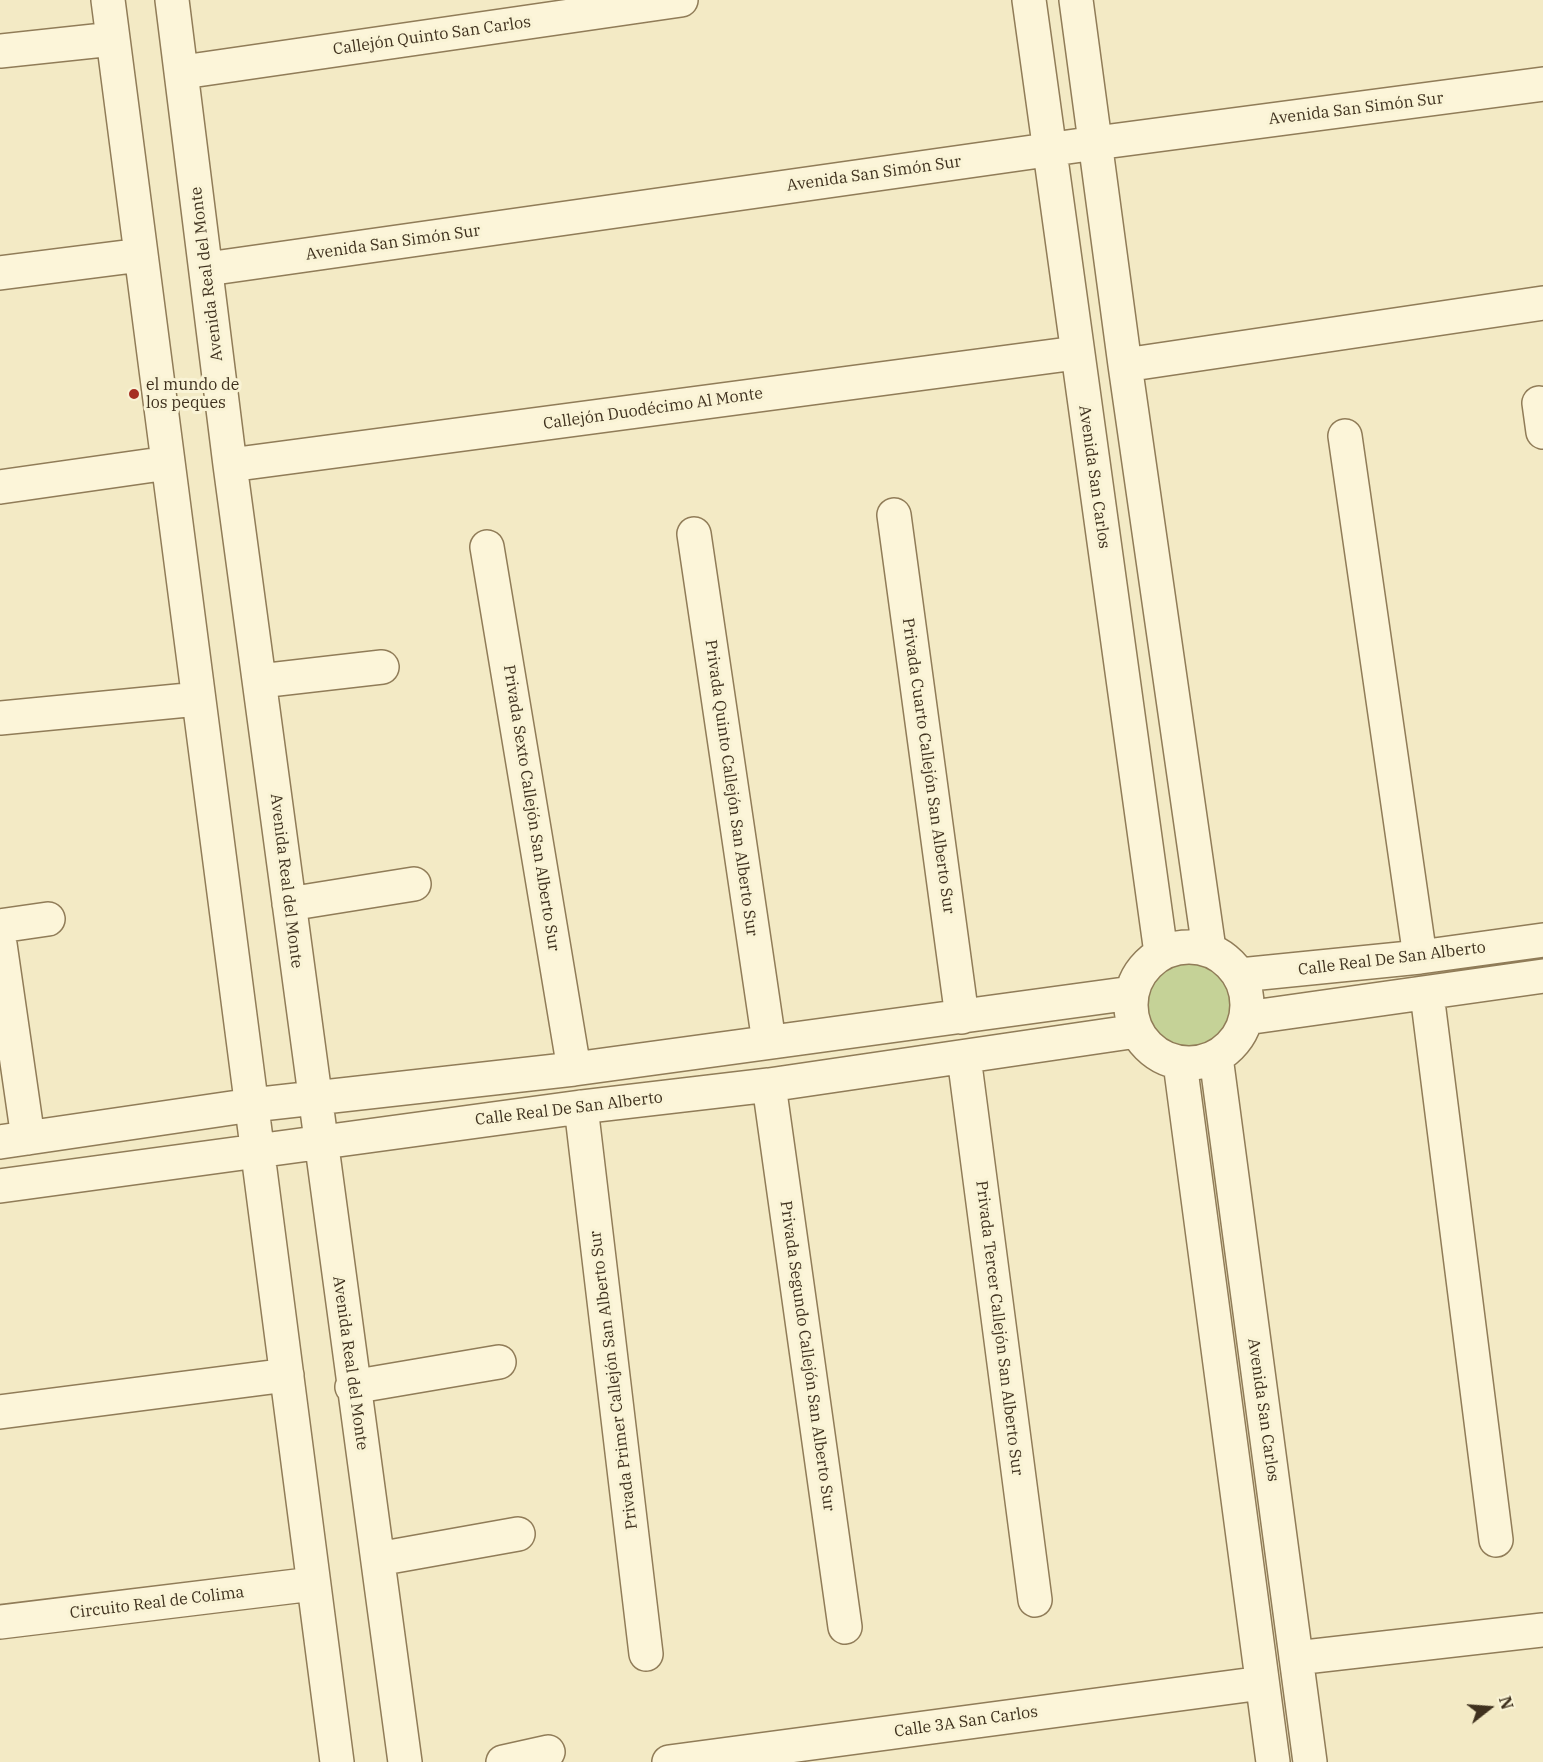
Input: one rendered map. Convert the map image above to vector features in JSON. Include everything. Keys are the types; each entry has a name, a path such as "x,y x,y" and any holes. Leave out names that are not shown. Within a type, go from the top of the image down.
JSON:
{"street":[{"path":"108,0 337,1762"},
{"name":"Avenida Real del Monte","path":"172,0 183,72 230,465 352,1387 405,1762"},
{"name":"Callejón Quinto San Carlos","path":"183,72 681,0"},
{"name":"Avenida San Carlos","path":"1029,0 1076,353 1161,953"},
{"path":"1076,0 1125,365 1209,950"},
{"path":"0,51 113,39"},
{"name":"Avenida San Simón Sur","path":"207,269 1049,149 1543,84"},
{"path":"0,273 141,255"},
{"path":"1125,365 1543,303"},
{"name":"Callejón Duodécimo Al Monte","path":"230,465 1076,353"},
{"path":"1345,435 1420,957"},
{"path":"0,487 168,463"},
{"name":"Privada Cuarto Callejón San Alberto Sur","path":"894,515 962,1017"},
{"name":"Privada Quinto Callejón San Alberto Sur","path":"694,534 769,1042"},
{"name":"Privada Sexto Callejón San Alberto Sur","path":"487,547 574,1069"},
{"path":"260,681 382,668"},
{"path":"0,718 198,699"},
{"path":"289,904 414,884"},
{"path":"0,926 48,919"},
{"name":"Calle Real De San Alberto","path":"1240,975 1420,957 1543,940"},
{"path":"0,944 14,1140 252,1105 574,1069 1132,993"},
{"path":"1193,946 1209,950 1227,960 1240,975 1247,996 1246,1018 1240,1034 1230,1047 1216,1057 1199,1062 1180,1063 1155,1051 1137,1031 1132,1013 1132,993 1138,977 1148,963 1161,953 1177,947 1193,946"},
{"path":"1246,1018 1543,976"},
{"path":"1427,994 1496,1540"},
{"name":"Calle Real De San Alberto","path":"0,1186 581,1107 769,1084 1137,1031"},
{"name":"Privada Tercer Callejón San Alberto Sur","path":"964,1057 1035,1600"},
{"name":"Avenida San Carlos","path":"1216,1057 1310,1762"},
{"path":"1180,1063 1273,1762"},
{"name":"Privada Segundo Callejón San Alberto Sur","path":"769,1084 845,1627"},
{"name":"Privada Primer Callejón San Alberto Sur","path":"581,1107 646,1654"},
{"path":"352,1387 499,1362"},
{"path":"0,1412 287,1375"},
{"path":"378,1559 518,1534"},
{"name":"Circuito Real de Colima","path":"0,1622 313,1584"},
{"path":"1296,1658 1543,1630"},
{"name":"Calle 3A San Carlos","path":"669,1762 1262,1683"},
{"path":"503,1762 548,1752"}],"green space":[{"path":"1189,963 1205,966 1219,975 1228,989 1231,1005 1228,1021 1219,1035 1205,1044 1189,1047 1173,1044 1159,1035 1150,1021 1147,1005 1150,989 1159,975 1173,966"}],"place":[{"name":"el mundo de los peques","path":"134,394"}]}
